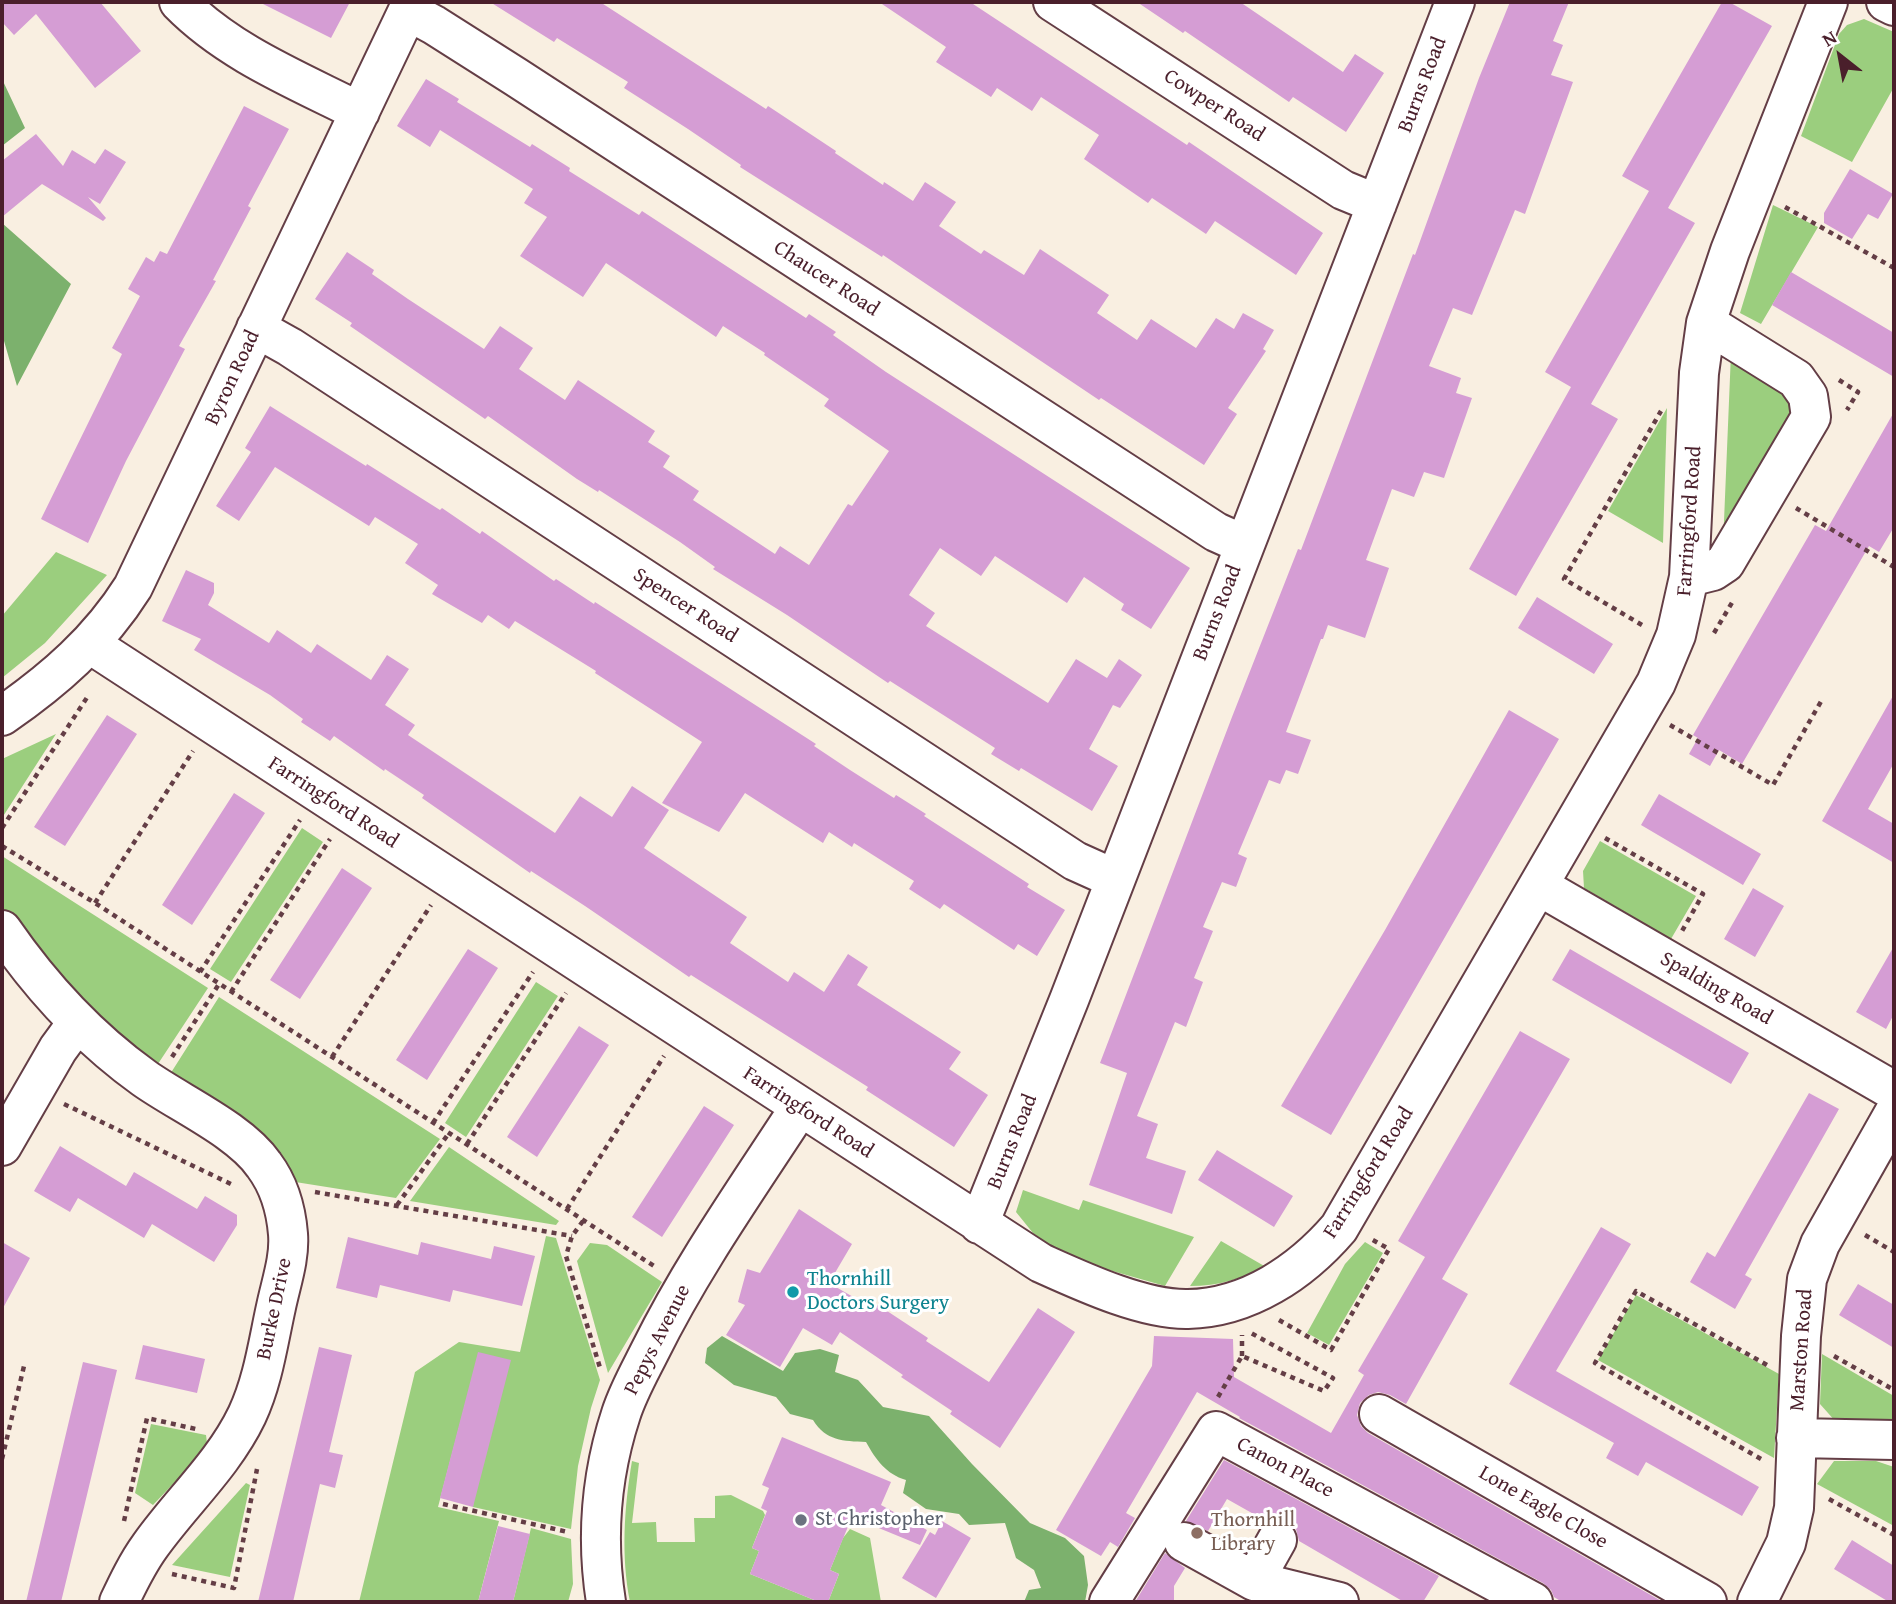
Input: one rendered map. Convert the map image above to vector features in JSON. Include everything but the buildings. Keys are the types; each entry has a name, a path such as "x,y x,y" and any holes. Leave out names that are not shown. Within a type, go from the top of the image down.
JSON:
{"street":[{"path":"180,2 204,25 234,47 360,112"},
{"name":"Cowper Road","path":"1053,2 1343,190 1377,204"},
{"name":"Burns Road","path":"979,1224 1026,1111 1455,2"},
{"name":"Farringford Road","path":"101,652 1041,1263 1103,1290 1187,1310 1213,1307 1242,1299 1306,1263 1342,1223 1643,709 1672,644 1685,604 1689,577 1699,373 1706,323 1726,264 1828,2"},
{"path":"1886,2 1894,6"},
{"name":"Byron Road","path":"2,716 51,680 101,652 117,613 133,587 410,6"},
{"name":"Chaucer Road","path":"410,6 434,25 1216,532 1245,545"},
{"path":"1689,577 1713,571 1725,563 1811,416 1808,396 1796,379 1706,323"},
{"name":"Spencer Road","path":"256,328 290,347 1074,861 1115,879"},
{"name":"Spalding Road","path":"1539,886 1894,1091"},
{"name":"Burke Drive","path":"2,930 34,975 77,1023 122,1062 154,1085 238,1138 262,1162 276,1185 285,1215 287,1256 256,1393 247,1450 206,1479 150,1546 120,1602"},
{"path":"2,1146 77,1023"},
{"name":"Pepys Avenue","path":"606,1602 601,1574 600,1539 606,1473 622,1411 685,1286 800,1107"},
{"name":"Marston Road","path":"1758,1602 1786,1543 1794,1508 1798,1382 1807,1279 1819,1244 1894,1113"},
{"name":"Lone Eagle Close","path":"1379,1413 1707,1602"},
{"name":"Canon Place","path":"1109,1602 1172,1536 1216,1431 1533,1602"},
{"path":"1796,1438 1894,1440"},
{"path":"1172,1536 1254,1581 1339,1602"},
{"path":"1254,1581 1277,1540"}],"path":[{"path":"1755,191 1816,222 1894,268"},
{"path":"1672,644 1563,579 1674,387 1699,373"},
{"path":"1790,505 1894,567"},
{"path":"2,828 101,652"},
{"path":"1643,709 1773,785 1824,698"},
{"path":"95,903 211,723"},
{"path":"200,972 333,802"},
{"path":"231,992 333,802"},
{"path":"1576,822 1703,894 1666,959"},
{"path":"2,846 95,903 685,1286"},
{"path":"332,1057 449,878"},
{"path":"433,1123 551,945"},
{"path":"467,1144 583,966"},
{"path":"154,1085 219,984"},
{"path":"568,1209 681,1029"},
{"path":"35,1090 234,1186"},
{"path":"397,1205 449,1133"},
{"path":"276,1185 572,1236"},
{"path":"583,1221 572,1236 566,1256 609,1399 622,1411"},
{"path":"1242,1299 1331,1350 1389,1249 1342,1223"},
{"path":"1798,1382 1636,1291 1595,1363 1894,1535"},
{"path":"1216,1431 1208,1414 1241,1356 1242,1328 1332,1378 1324,1391 1241,1356"},
{"path":"1801,1336 1894,1390"},
{"path":"2,1459 24,1366"},
{"path":"123,1523 148,1418 247,1450 234,1588 137,1566"},
{"path":"443,1504 600,1539"}],"green space":[{"path":"1864,19 1894,32 1894,87 1852,162 1801,136 1839,34 1847,25"},
{"path":"2,79 25,128 2,146"},
{"path":"1773,205 1818,227 1761,324 1740,313"},
{"path":"2,223 71,284 17,386 2,334"},
{"path":"1731,353 1766,371 1797,411 1723,545"},
{"path":"1667,408 1663,543 1608,511"},
{"path":"56,552 107,575 45,643 2,678 2,616"},
{"path":"56,734 2,818 2,759"},
{"path":"302,828 323,842 231,982 210,969"},
{"path":"1600,841 1696,896 1671,939 1584,888 1583,871"},
{"path":"2,856 208,988 154,1070 113,1041 16,931 2,906"},
{"path":"536,982 558,996 466,1137 445,1123"},
{"path":"219,997 440,1139 396,1198 289,1181 167,1079"},
{"path":"449,1147 559,1221 556,1225 410,1201"},
{"path":"1023,1190 1079,1210 1083,1200 1194,1237 1165,1286 1102,1268 1048,1244 1033,1233 1016,1212"},
{"path":"546,1236 556,1238 600,1380 578,1466 571,1529 473,1507 479,1352 438,1507 499,1521 478,1602 359,1602 415,1372 459,1342 520,1352"},
{"path":"1221,1241 1266,1267 1229,1281 1190,1286"},
{"path":"1365,1242 1383,1253 1329,1345 1307,1333 1345,1264"},
{"path":"590,1243 607,1245 662,1282 608,1373 577,1261"},
{"path":"1636,1295 1779,1374 1774,1458 1598,1360"},
{"path":"722,1336 783,1371 795,1353 820,1349 839,1355 835,1372 858,1380 883,1407 929,1416 1030,1523 1065,1538 1084,1556 1088,1585 1085,1602 1024,1602 1029,1590 1041,1588 1034,1570 1016,1558 1005,1523 969,1525 959,1514 926,1509 903,1493 906,1480 882,1466 866,1442 829,1436 813,1420 790,1414 776,1397 734,1385 705,1363 707,1348"},
{"path":"1822,1354 1894,1396 1894,1421 1836,1422 1820,1404"},
{"path":"151,1424 206,1435 207,1443 193,1463 153,1505 135,1493"},
{"path":"632,1461 639,1463 632,1523 656,1522 657,1542 695,1542 694,1518 715,1518 715,1496 731,1495 763,1511 765,1515 752,1548 759,1551 750,1574 819,1602 630,1602 625,1567 625,1532"},
{"path":"1834,1461 1876,1461 1894,1467 1894,1526 1817,1484"},
{"path":"246,1483 250,1485 230,1577 172,1565"},
{"path":"531,1528 571,1539 573,1584 568,1602 513,1602"},
{"path":"850,1529 870,1538 881,1602 828,1602 839,1574 830,1570 843,1538"}],"place":[{"name":"Thornhill Doctors Surgery","path":"793,1292"},
{"name":"St Christopher","path":"801,1520"},
{"name":"Thornhill Library","path":"1197,1533"}]}
